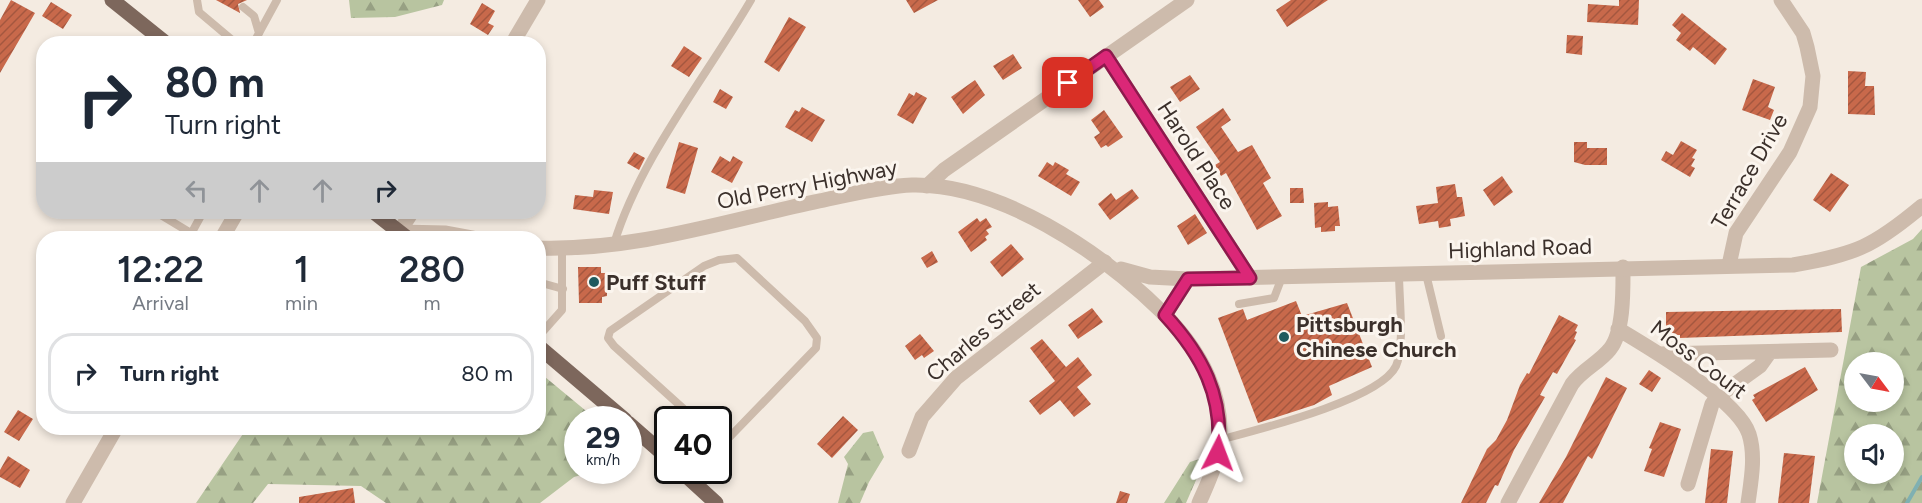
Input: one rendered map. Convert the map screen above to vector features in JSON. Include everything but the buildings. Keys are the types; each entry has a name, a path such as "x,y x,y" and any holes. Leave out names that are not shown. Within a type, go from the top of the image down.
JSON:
{"main road":[{"path":"112,0 157,36"},
{"path":"382,219 395,231"},
{"path":"546,352 609,406"},
{"path":"642,435 654,446"},
{"path":"698,484 715,503"}],"street":[{"path":"517,36 538,0"},
{"path":"934,186 944,170 1187,0"},
{"name":"Terrace Drive","path":"1729,265 1736,233 1790,152 1810,107 1813,76 1807,47 1796,20 1781,0"},
{"name":"Harold Place","path":"1106,56 1250,278"},
{"name":"Old Perry Highway","path":"546,248 613,246 661,238 837,197 897,187 934,186 967,192 1021,212 1105,262 1165,315 1198,355 1210,380 1218,406 1219,440 1214,466 1199,503"},
{"name":"Highland Road","path":"1105,262 1138,275 1188,279 1623,267 1793,265 1835,258 1864,248 1889,233 1922,206"},
{"name":"Charles Street","path":"909,451 922,417 956,378 1105,262"},
{"path":"1508,503 1572,384 1582,371 1611,349 1618,329 1622,303 1623,267"},
{"path":"1165,315 1188,279"},
{"name":"Moss Court","path":"1618,329 1659,354 1738,415 1749,434 1752,465 1748,503"},
{"path":"1659,354 1831,350"},
{"path":"1688,484 1712,404 1717,397 1760,366 1770,352"},
{"path":"73,503 112,435"}],"lane":[{"path":"197,0 199,12 228,36"},
{"path":"259,35 277,0"},
{"path":"613,246 621,220 644,174 751,0"},
{"path":"243,7 254,16 259,35"},
{"path":"167,219 186,231"},
{"path":"546,328 562,310 562,248"},
{"path":"680,406 614,346 608,338 610,331 704,266 719,260 737,258 805,321 817,338 816,348 732,433"},
{"path":"1219,440 1284,423 1369,390 1390,375 1397,364 1400,341 1399,274"},
{"path":"1426,274 1441,336"},
{"path":"1239,304 1274,298 1282,277"},
{"path":"546,284 563,289"}],"green space":[{"path":"349,0 444,0 442,5 395,17 351,18"},
{"path":"1922,229 1922,503 1817,503 1844,358 1844,412 1904,412 1904,352 1845,352 1861,267 1913,239"},
{"path":"546,378 580,406 564,406 565,484 540,503 386,503 361,486 268,484 253,503 196,503 242,435 546,435"},
{"path":"873,431 884,457 860,503 838,503 848,464 844,457 863,433"},
{"path":"1206,457 1186,503 1164,503 1190,462"}],"waterway":[{"path":"1907,503 1922,477"}],"place":[{"name":"Puff Stuff","path":"594,282"},
{"name":"Pittsburgh Chinese Church","path":"1284,337"}],"route":[{"path":"1068,83 1106,56 1250,278 1188,279 1165,315 1198,355 1215,393 1220,432 1218,453"}]}
